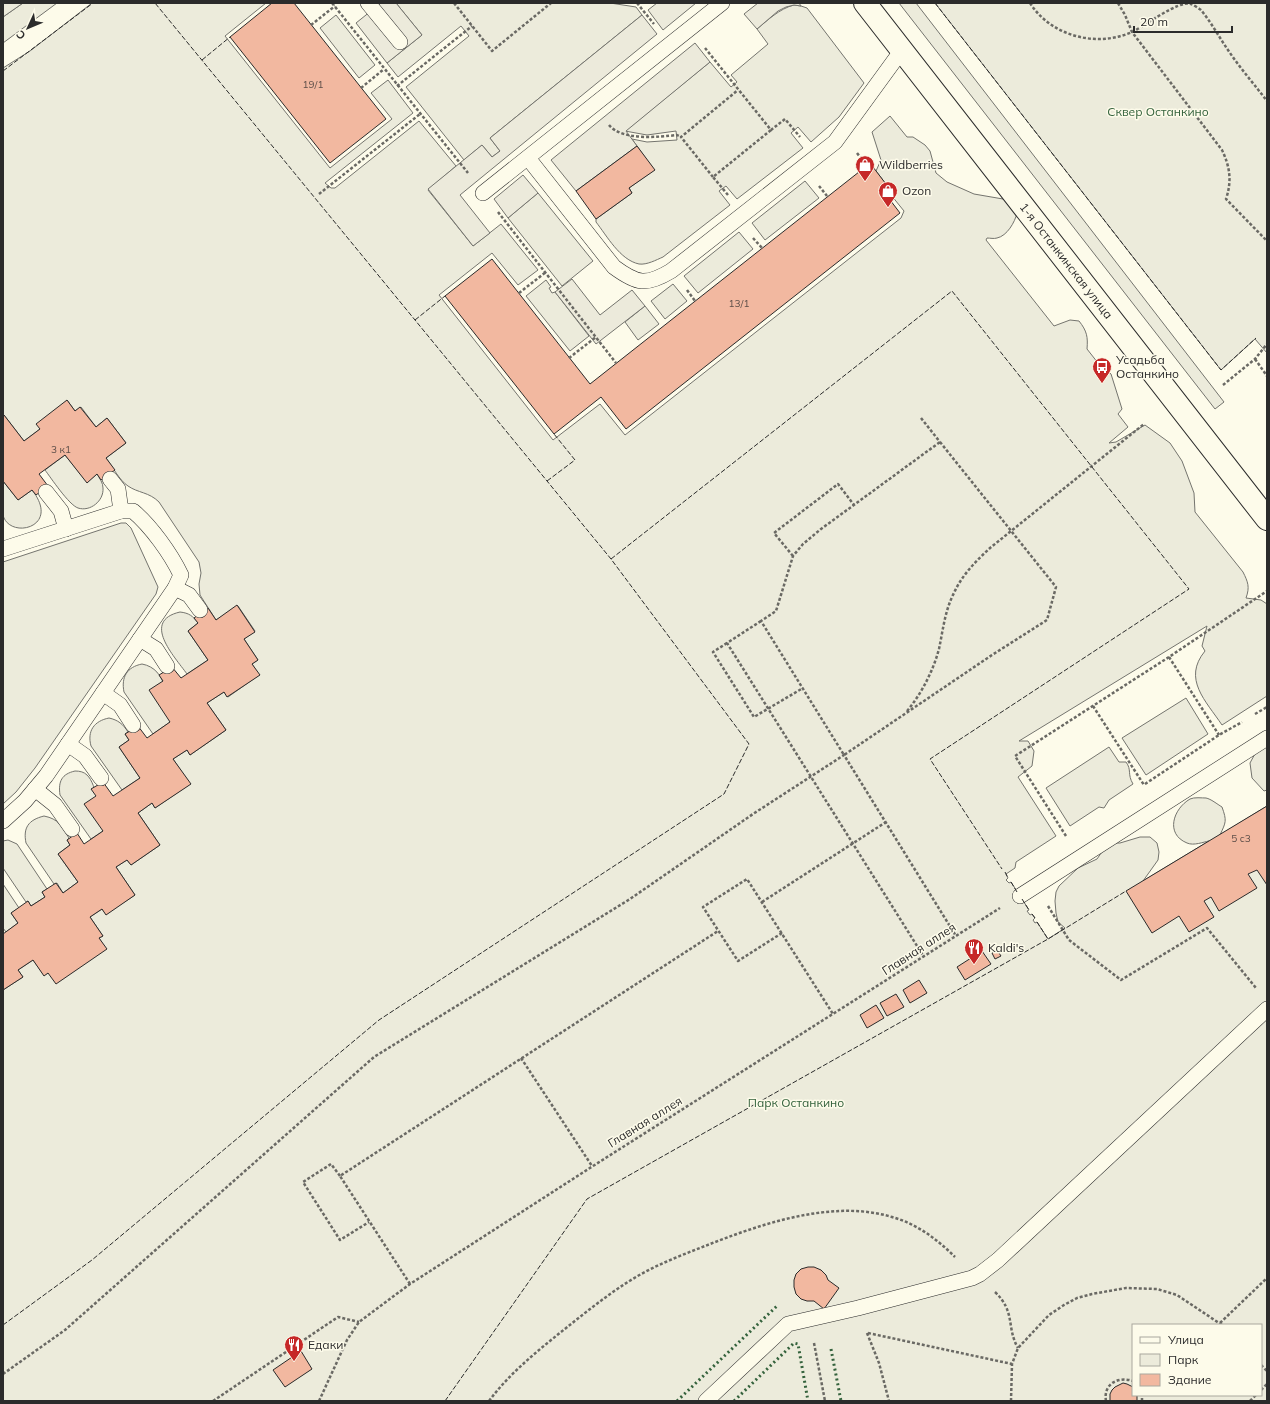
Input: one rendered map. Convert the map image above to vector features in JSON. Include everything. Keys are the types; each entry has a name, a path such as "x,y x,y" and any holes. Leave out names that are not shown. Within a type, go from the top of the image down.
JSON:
{"street":[{"name":"1-я Останкинская улица","path":"865,3 1267,519"}],"lane":[{"path":"368,3 400,42"},
{"path":"483,193 722,3"},
{"path":"528,158 614,267 629,278 643,281 658,278 671,270 744,214 835,142 902,50"},
{"path":"110,479 118,489 121,511"},
{"path":"46,492 61,511 66,529"},
{"path":"3,821 25,801 68,744 175,588 181,575 175,562 143,520 133,511 121,511 4,547"},
{"path":"175,588 189,595 200,610"},
{"path":"140,639 156,649 167,666"},
{"path":"103,693 120,705 133,725"},
{"path":"1020,896 1267,738"},
{"path":"68,744 85,756 101,778"},
{"path":"35,789 55,805 72,829"},
{"path":"706,1401 788,1324 858,1308 976,1276 998,1260 1267,1009"}],"path":[{"path":"332,3 546,272 616,363"},
{"path":"454,3 492,51 551,3"},
{"path":"1030,3 1046,21 1057,29 1070,35 1085,39 1115,38 1132,32 1173,7 1190,3 1199,8 1205,15 1230,52 1267,101"},
{"path":"1118,3 1132,32 1222,150 1228,162 1230,175 1230,184 1226,199 1267,241"},
{"path":"311,25 335,6"},
{"path":"397,86 472,26"},
{"path":"689,30 771,130"},
{"path":"361,88 384,69"},
{"path":"681,137 738,90"},
{"path":"593,106 612,130 648,138 677,135 681,137 744,214"},
{"path":"320,194 420,114"},
{"path":"714,177 785,119 816,157"},
{"path":"519,293 546,272"},
{"path":"570,358 596,337"},
{"path":"1223,385 1255,360 1267,344"},
{"path":"1255,360 1267,376"},
{"path":"3,1374 65,1330 374,1057 630,899 752,814 844,755 992,655 1047,620 1056,588 921,418"},
{"path":"905,714 918,698 931,670 954,591 974,563 990,548 1144,424"},
{"path":"803,688 754,717 713,652 776,611 793,556 803,544 821,529 940,442"},
{"path":"793,556 774,533 838,484 854,505"},
{"path":"1066,836 1015,756 1169,657 1267,591"},
{"path":"761,621 956,936"},
{"path":"727,643 924,957"},
{"path":"1169,657 1219,735"},
{"path":"1093,706 1144,784"},
{"path":"762,902 886,822"},
{"path":"782,933 738,961 703,907 747,879 782,933 833,1014"},
{"path":"1035,886 1070,940 1121,980 1207,928 1258,991"},
{"name":"Главная аллея","path":"319,1401 347,1340 359,1322 410,1284 592,1166 1020,896"},
{"path":"340,1176 718,931"},
{"path":"521,1058 592,1166"},
{"path":"369,1222 340,1240 303,1182 331,1164 410,1284"},
{"path":"489,1401 513,1374 540,1350 590,1308 636,1277 656,1266 752,1228 804,1215 850,1211 872,1213 892,1217 912,1224 930,1235 987,1284 1006,1304 1009,1312 1013,1336 1018,1348"},
{"path":"1011,1401 1012,1364 1018,1348 1049,1314 1064,1305 1092,1294 1126,1288 1157,1289 1177,1295 1221,1324 1267,1278"},
{"path":"213,1401 338,1317 359,1322"},
{"path":"810,1319 825,1401"},
{"path":"889,1401 879,1364 867,1333 1012,1364"},
{"path":"1106,1401 1106,1393 1112,1383 1122,1379 1132,1381"}],"green space":[{"path":"23,3 57,3 3,43 3,17"},
{"name":"Парк Останкино","path":"92,3 266,3 225,36 330,168 392,119 371,93 388,80 413,113 325,183 331,188 335,188 419,121 456,166 428,190 473,246 501,224 538,270 518,285 492,253 439,295 553,440 600,404 625,435 901,218 904,211 887,190 889,188 876,171 881,160 872,132 890,116 907,137 913,137 925,145 930,151 936,173 947,182 974,194 1003,199 1017,213 1012,224 1004,235 996,238 987,238 986,240 1054,326 1070,320 1079,321 1084,328 1087,338 1087,349 1098,363 1111,374 1122,409 1118,414 1128,427 1109,443 1116,442 1145,425 1170,443 1182,461 1194,493 1195,512 1243,572 1248,585 1246,598 1261,600 1267,604 1267,696 1222,725 1199,690 1196,680 1198,661 1205,651 1202,646 1207,626 1019,741 1028,741 1034,751 1032,766 1018,777 1056,836 1016,862 1015,868 1006,874 1008,878 1006,880 1009,883 1011,882 1029,910 1027,911 1035,918 1033,920 1035,923 1037,922 1048,939 1065,928 1058,922 1056,913 1056,892 1059,886 1078,868 1097,859 1108,843 1120,843 1140,837 1150,837 1157,843 1159,852 1158,860 1143,881 1209,841 1190,844 1180,839 1176,834 1174,821 1176,815 1184,803 1190,799 1206,798 1222,807 1225,815 1225,821 1220,835 1267,806 1267,1401 3,1401 3,990 23,977 18,970 33,960 44,975 106,949 99,938 103,936 90,917 102,909 106,914 135,895 116,867 127,860 131,865 160,845 138,813 152,803 155,808 190,784 173,759 187,750 190,755 226,730 207,703 224,692 228,697 259,675 252,664 258,660 244,639 255,631 238,606 216,620 200,595 199,584 201,573 199,562 159,502 151,496 132,488 125,483 106,458 126,443 107,418 96,427 81,407 75,411 67,400 40,429 24,441 4,415 3,416 3,68 30,51"},
{"path":"396,3 610,3 636,7 642,15 490,138 500,151 492,157 482,145 464,160 406,87 469,36 461,26 398,77 387,63 422,35"},
{"path":"899,3 916,3 1224,402 1215,409"},
{"name":"Сквер Останкино","path":"935,3 1267,3 1267,353 1255,339 1221,370"},
{"path":"794,5 807,8 864,83 839,117 811,142 798,127 791,133 803,148 737,199 726,186 719,191 730,205 663,257 645,264 632,262 620,253 609,240 596,222 596,219 632,193 629,188 654,170 632,139 647,142 677,140 676,131 647,135 625,131 710,62 731,87 737,82 731,75 768,44 757,29 779,12"},
{"path":"336,15 375,65 359,78 320,28"},
{"path":"805,181 819,198 765,240 752,223"},
{"path":"538,193 593,261 562,286 508,218"},
{"path":"739,232 753,249 698,293 684,276"},
{"path":"546,280 551,287 549,288 552,293 555,292 589,336 570,351 526,296"},
{"path":"673,284 687,301 665,319 651,301"},
{"path":"645,306 659,324 638,340 625,322"},
{"path":"65,455 87,482 97,474 101,481 103,493 99,501 91,507 83,509 74,506 60,491 45,470"},
{"path":"3,481 18,500 32,490 40,503 41,513 38,521 31,526 23,528 14,527 7,523 2,512"},
{"path":"121,523 126,523 131,528 158,587 156,594 35,768 16,792 3,804 3,562"},
{"path":"180,612 190,615 198,623 188,631 208,660 187,674 169,649 164,640 162,631 163,623 169,617"},
{"path":"142,664 151,667 157,672 165,687 167,695 170,722 153,734 124,692 123,687 124,677 129,670"},
{"path":"1186,698 1208,734 1146,775 1122,738"},
{"path":"109,718 120,723 128,732 125,734 129,740 119,747 140,778 122,790 91,746 90,741 91,731 96,724"},
{"path":"1267,742 1267,790 1264,791 1252,778 1250,763 1257,750"},
{"path":"1109,747 1119,762 1126,762 1129,767 1130,777 1133,784 1109,800 1104,808 1099,807 1070,826 1046,788"},
{"path":"75,771 80,771 87,775 93,786 98,801 103,831 91,839 60,795 60,782 64,776"},
{"path":"44,816 56,821 69,838 67,840 70,845 58,854 78,882 63,893 57,883 54,884 26,843 25,833 30,822"},
{"path":"8,840 17,844 47,889 42,892 45,897 31,906 28,901 26,902 3,868 3,841"},
{"path":"3,884 19,908 11,913 18,923 6,932 3,928"}],"shaded area":[{"path":"3,3 23,3 3,17"},
{"path":"381,3 396,3 422,35 387,63 356,23"},
{"path":"657,3 696,3 663,30 648,10"},
{"path":"758,3 799,3 801,6 794,5 778,11 757,29 744,14"},
{"path":"642,15 657,34 460,195 490,233 473,246 428,189 482,145 492,157 500,151 490,138"},
{"path":"695,43 710,62 626,131 637,146 576,191 551,160"},
{"path":"523,175 538,193 508,218 494,199"},
{"path":"572,279 600,315 632,290 645,306 596,344 555,292"}],"building":[{"path":"272,3 294,3 386,119 330,163 230,37"},
{"path":"637,146 655,170 629,188 632,193 596,219 576,191"},
{"path":"873,167 889,188 884,192 900,213 626,429 601,397 554,434 445,296 492,259 590,384 864,168 867,172"},
{"path":"67,400 75,411 80,407 96,427 107,418 126,443 106,458 115,470 101,480 97,474 87,483 65,455 39,474 48,486 36,495 32,490 18,500 3,481 3,416 4,415 24,441 40,429 36,424"},
{"path":"237,605 255,632 244,639 258,660 252,664 260,675 227,697 224,692 207,703 226,730 190,755 187,750 173,759 191,784 155,808 152,803 138,813 160,845 131,865 127,860 116,867 135,895 106,915 102,909 90,917 103,936 99,938 107,949 56,984 48,973 44,976 33,960 18,970 23,977 3,990 3,934 18,923 11,913 28,901 31,906 45,897 42,892 56,883 63,893 78,882 58,854 70,845 67,840 77,833 84,844 103,831 84,804 96,796 91,789 103,782 113,796 140,778 119,747 129,740 125,734 138,726 147,738 170,722 149,690 163,681 159,675 172,667 181,678 208,660 188,631 198,623 194,618 208,608 216,620"},
{"path":"1267,806 1267,885 1257,870 1248,874 1257,888 1219,911 1211,897 1204,901 1214,917 1189,932 1179,916 1152,933 1126,891"},
{"path":"997,950 1001,956 995,959 992,953"},
{"path":"982,951 991,964 965,980 957,967"},
{"path":"919,980 927,993 910,1003 903,990"},
{"path":"896,994 904,1007 887,1016 880,1003"},
{"path":"876,1005 884,1018 867,1028 860,1015"},
{"path":"814,1267 821,1270 826,1275 828,1280 839,1288 824,1309 814,1301 801,1299 796,1294 794,1280 796,1274 801,1269"},
{"path":"301,1351 312,1369 285,1387 273,1370"},
{"path":"1123,1383 1132,1386 1132,1396 1137,1396 1137,1401 1110,1401 1110,1394 1115,1387"}],"hedge":[{"path":"677,1401 778,1305"},
{"path":"734,1401 794,1343 798,1344 808,1401"},
{"path":"831,1349 841,1401"}],"fence":[{"path":"3,71 93,3"},
{"path":"3,1325 92,1260 379,1020 724,794 749,744 611,559 155,3"},
{"path":"935,3 1221,370 1256,338"},
{"path":"202,60 230,37"},
{"path":"611,559 952,291 1189,589 930,759 1002,869"},
{"path":"415,320 445,296"},
{"path":"547,481 575,460 554,434"},
{"path":"1005,872 1008,878"},
{"path":"1011,882 1017,892"},
{"path":"445,1401 587,1199 1048,939 1126,891"},
{"path":"1022,899 1029,910"},
{"path":"1032,914 1035,918"},
{"path":"1037,922 1048,939"}],"place":[{"name":"Wildberries","path":"865,182"},
{"name":"Ozon","path":"888,208"},
{"name":"Усадьба Останкино","path":"1102,384"},
{"name":"Kaldi's","path":"974,965"},
{"name":"Едаки","path":"294,1362"}]}
